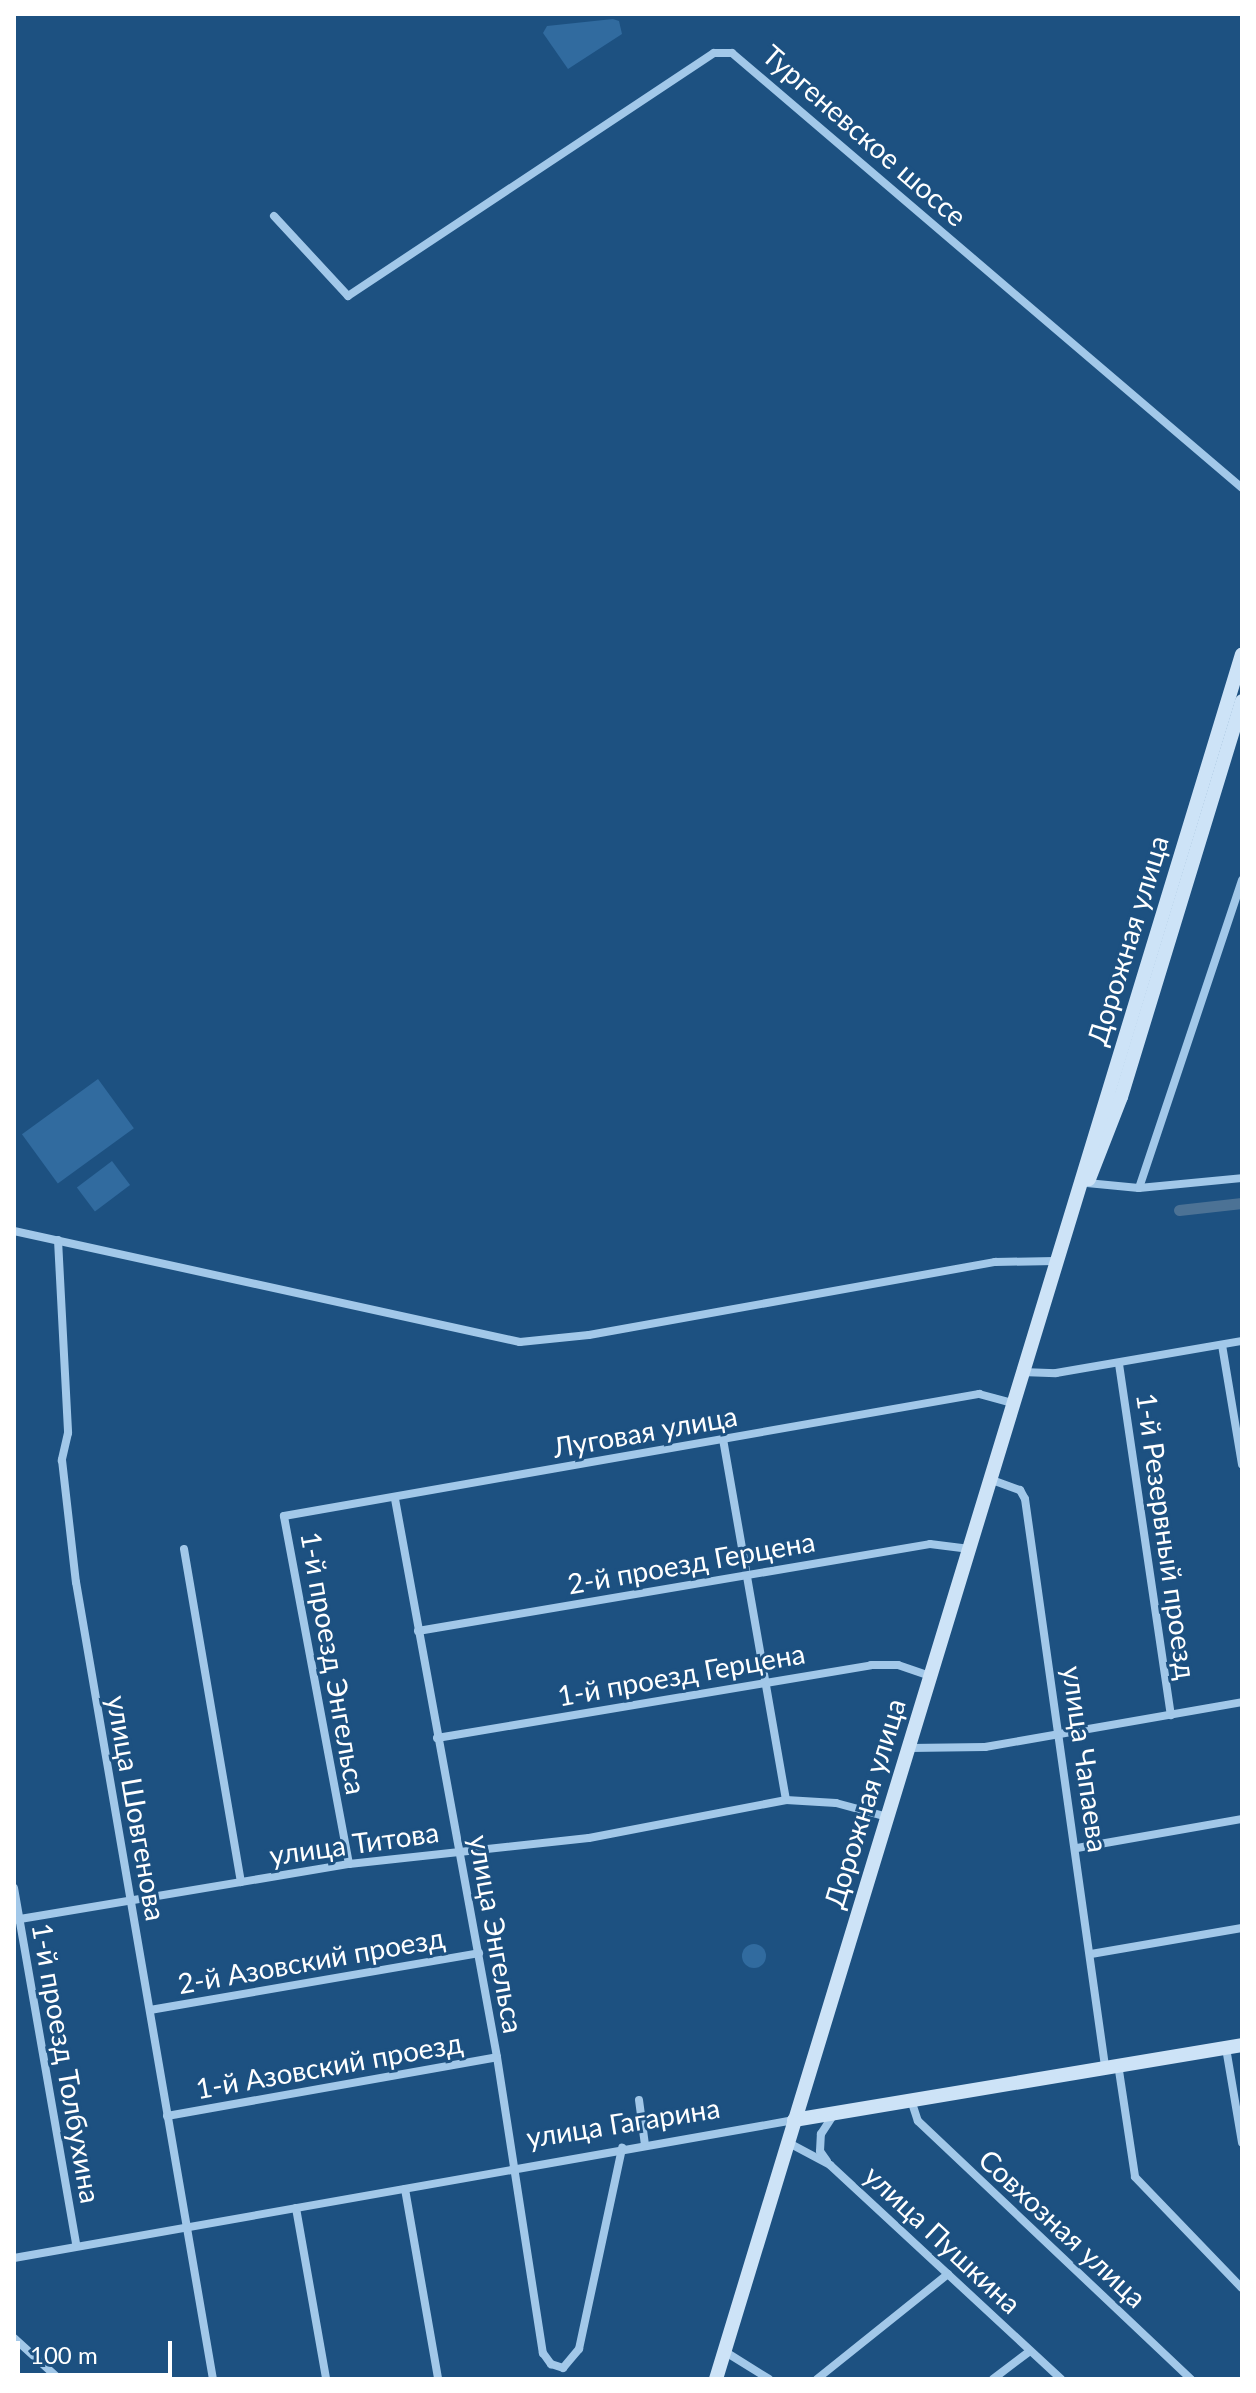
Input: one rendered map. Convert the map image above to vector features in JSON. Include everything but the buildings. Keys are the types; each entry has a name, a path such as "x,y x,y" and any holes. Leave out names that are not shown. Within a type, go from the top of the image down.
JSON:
{"main road":[{"name":"Дорожная улица","path":"1062,1242 1242,654"},
{"name":"Дорожная улица","path":"716,2379 992,1480 1055,1261 1121,1097 1242,701"},
{"name":"улица Гагарина","path":"794,2120 832,2117 1112,2065 1242,2045"}],"street":[{"name":"Тургеневское шоссе","path":"274,216 348,296 714,53 732,53 1242,488"},
{"path":"1139,1188 1242,880"},
{"path":"1087,1183 1139,1188 1242,1178"},
{"path":"14,1231 530,1342 995,1262 1055,1261"},
{"name":"улица Шовгенова","path":"58,1240 68,1433 63,1470 76,1582 213,2379"},
{"path":"1022,1372 1119,1364 1242,1341"},
{"path":"1222,1345 1242,1464"},
{"name":"1-й Резервный проезд","path":"1119,1364 1171,1715"},
{"name":"Луговая улица","path":"284,1516 395,1499 979,1394 1013,1403"},
{"path":"723,1439 786,1800"},
{"name":"улица Чапаева","path":"992,1480 1020,1490 1025,1499 1091,1954 1135,2177 1242,2288"},
{"name":"улица Энгельса","path":"395,1499 479,1953 543,2353 551,2364 563,2368 579,2349 622,2148"},
{"name":"1-й проезд Энгельса","path":"284,1516 349,1864"},
{"name":"2-й проезд Герцена","path":"418,1631 930,1544 971,1549"},
{"path":"184,1549 241,1882"},
{"name":"1-й проезд Герцена","path":"437,1738 871,1665 898,1665 930,1676"},
{"path":"910,1748 956,1750 1061,1735 1242,1702"},
{"name":"улица Титова","path":"17,1920 349,1864 589,1838 786,1800 836,1803 888,1817"},
{"path":"1077,1848 1242,1819"},
{"name":"1-й проезд Толбухина","path":"14,1888 17,1920 76,2245"},
{"path":"1091,1954 1242,1928"},
{"name":"2-й Азовский проезд","path":"150,2010 479,1953"},
{"path":"1226,2048 1242,2143"},
{"name":"1-й Азовский проезд","path":"167,2116 497,2057"},
{"path":"639,2100 645,2145"},
{"name":"Совхозная улица","path":"912,2103 918,2121 1191,2379"},
{"path":"830,2165 820,2151 821,2134 832,2117"},
{"name":"улица Гагарина","path":"14,2258 405,2189 512,2167 794,2120"},
{"name":"улица Пушкина","path":"787,2142 830,2165 1061,2379"},
{"path":"405,2189 438,2379"},
{"path":"296,2208 326,2379"},
{"path":"817,2379 948,2274"},
{"path":"14,2338 59,2379"},
{"path":"724,2351 769,2379"},
{"path":"993,2379 1030,2351"}],"shaded area":[{"path":"613,19 619,21 622,34 568,69 543,33 547,26"},
{"path":"98,1079 134,1128 58,1184 22,1134"},
{"path":"112,1161 130,1185 95,1211 77,1187"},
{"path":"754,1944 765,1951 766,1956 759,1967 754,1968 743,1961 742,1956 749,1945"}],"waterway":[{"path":"1179,1210 1242,1203"}]}
